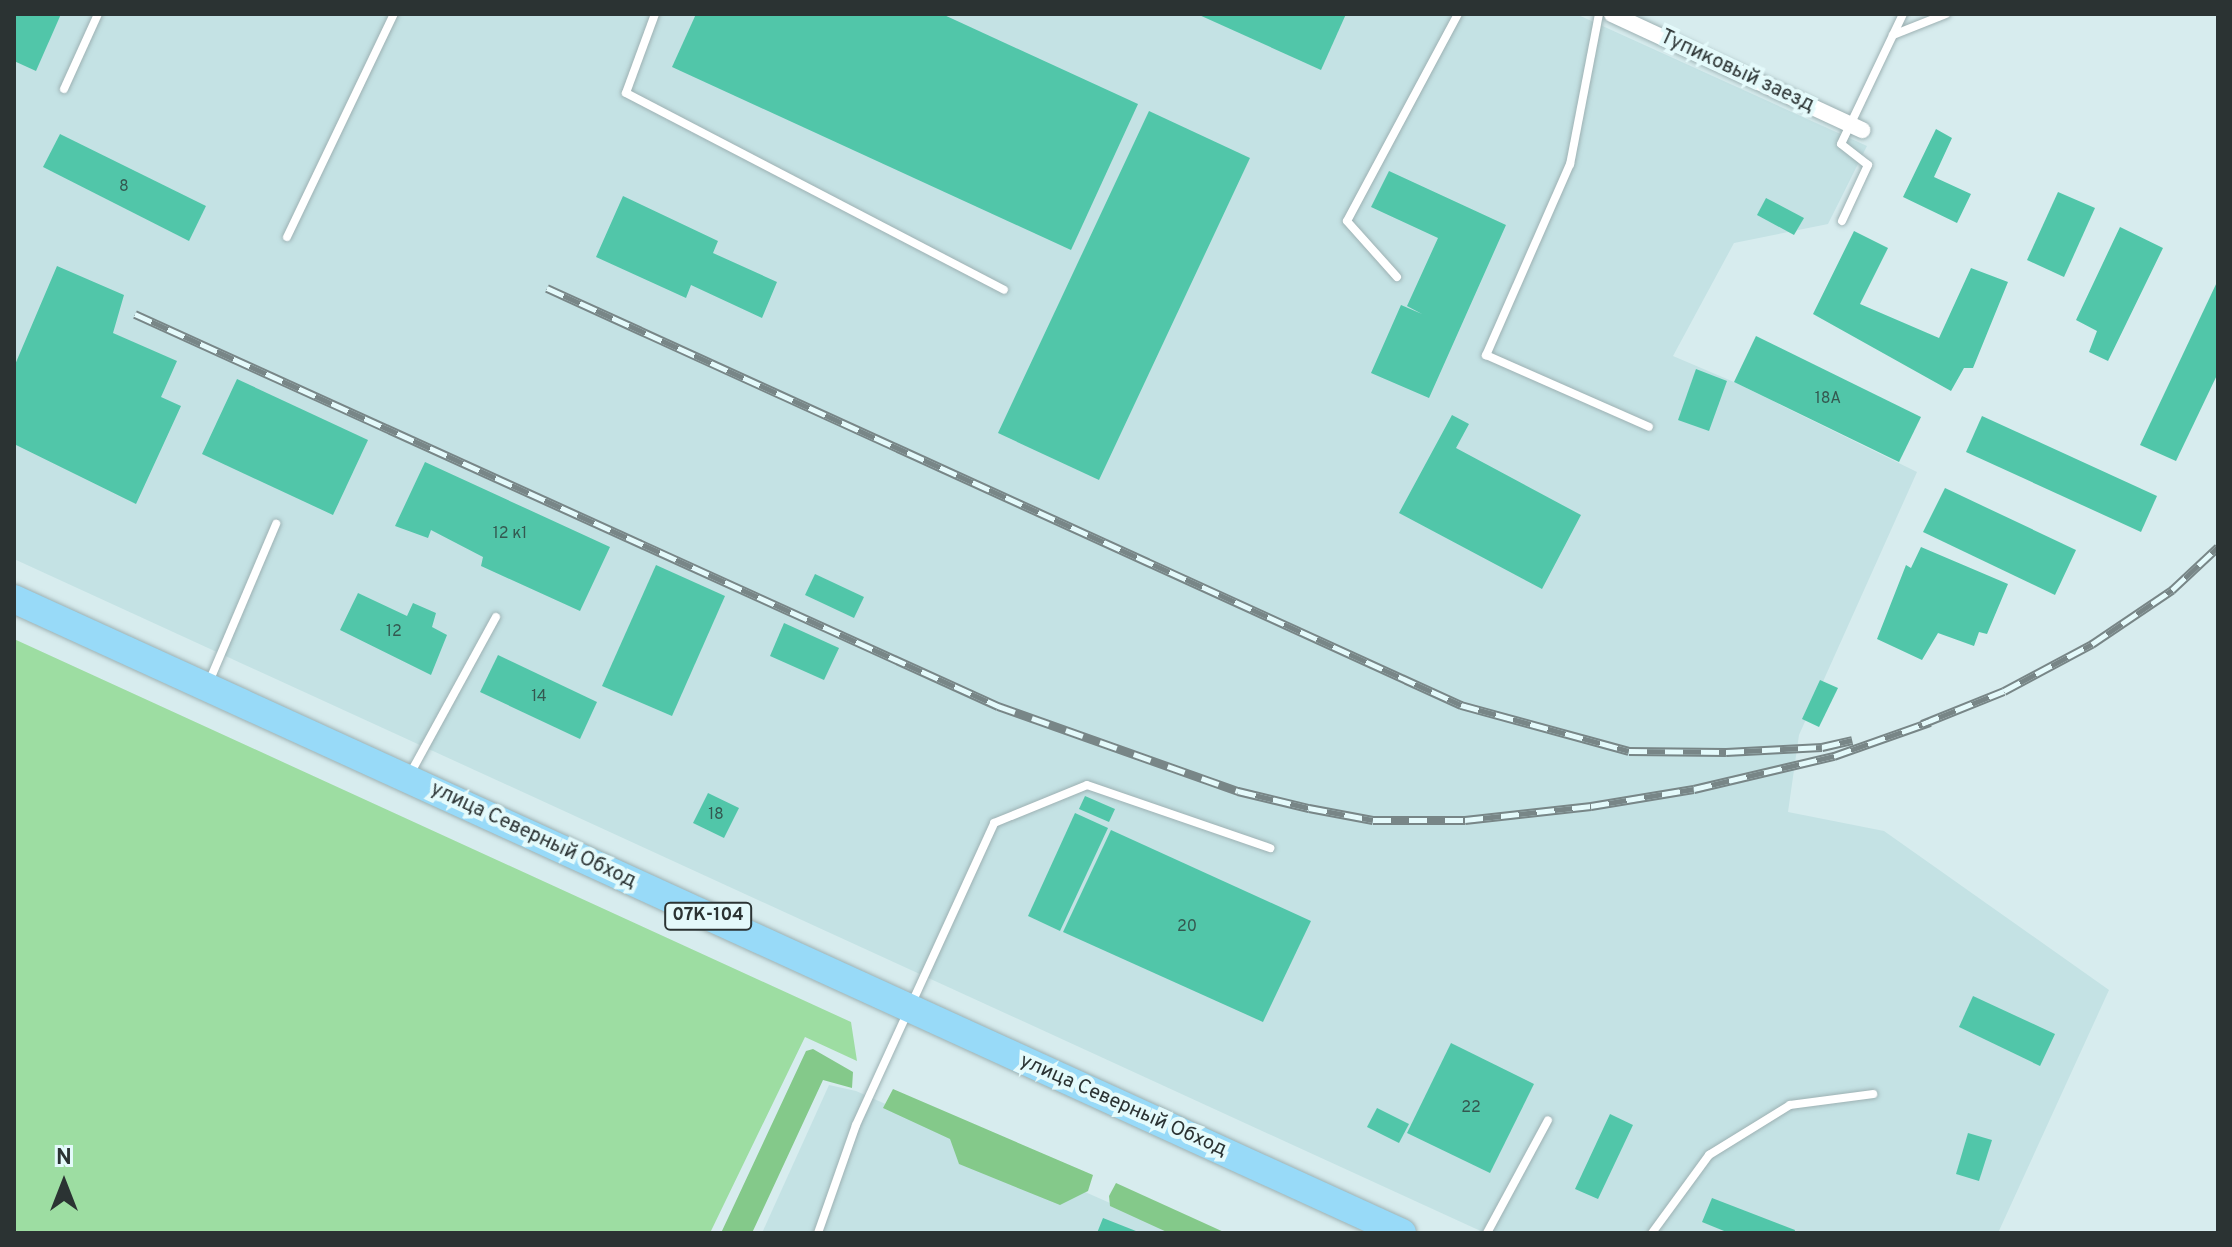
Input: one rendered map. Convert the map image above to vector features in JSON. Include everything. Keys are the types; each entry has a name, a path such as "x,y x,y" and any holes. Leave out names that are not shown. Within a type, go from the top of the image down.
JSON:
{"highway":[{"name":"улица Северный Обход","path":"14,599 1402,1233"}],"street":[{"name":"Тупиковый заезд","path":"1612,14 1854,127"}],"lane":[{"path":"64,89 98,14"},
{"path":"287,237 394,14"},
{"path":"655,14 626,93 1004,290"},
{"path":"1397,277 1347,221 1458,14"},
{"path":"1599,14 1570,164 1486,355 1649,427"},
{"path":"1842,221 1868,165 1841,144 1854,127 1903,14"},
{"path":"1892,35 1946,14"},
{"path":"207,686 276,524"},
{"path":"408,779 496,617"},
{"path":"818,1233 856,1125 994,823 1087,785 1270,848"},
{"path":"1652,1233 1709,1155 1790,1105 1873,1094"},
{"path":"1487,1233 1548,1120"}],"shaded area":[{"path":"14,14 1576,14 1867,146 1828,224 1734,243 1673,356 1734,382 1917,472 1799,735 1788,812 1884,831 2109,990 1998,1233 1485,1233 14,559"},
{"path":"829,1085 856,1091 1178,1233 762,1233"}],"green space":[{"path":"14,639 851,1022 857,1061 805,1037 710,1233 14,1233"},
{"path":"813,1049 853,1072 852,1088 823,1080 752,1233 721,1233 806,1051"},
{"path":"893,1089 1093,1175 1088,1191 1060,1205 959,1164 950,1139 883,1108"},
{"path":"1116,1183 1226,1233 1169,1233 1110,1206 1109,1196"}],"building":[{"path":"14,14 61,14 36,71 14,61"},
{"path":"696,14 942,14 1138,104 1071,250 672,67"},
{"path":"1197,14 1346,14 1321,70"},
{"path":"1149,111 1250,158 1099,480 998,433"},
{"path":"1936,129 1952,138 1934,177 1971,194 1957,223 1903,197"},
{"path":"60,134 206,206 189,241 43,167"},
{"path":"1389,171 1506,225 1429,398 1371,373 1401,305 1422,314 1407,306 1438,238 1371,207"},
{"path":"2058,192 2095,208 2064,277 2027,260"},
{"path":"623,196 718,241 713,253 777,282 762,318 691,285 686,298 596,257"},
{"path":"1766,198 1804,218 1794,235 1757,215"},
{"path":"2120,227 2163,248 2108,361 2089,352 2097,331 2076,320"},
{"path":"1854,231 1888,248 1860,304 1939,338 1971,268 2008,282 1973,368 1964,368 1951,391 1813,314"},
{"path":"57,266 124,295 113,333 177,361 161,397 181,406 136,504 14,444 14,367"},
{"path":"2218,280 2218,373 2176,461 2140,445"},
{"path":"1756,336 1921,417 1899,462 1734,382"},
{"path":"1696,369 1727,381 1709,431 1678,420"},
{"path":"237,379 368,440 333,515 202,454"},
{"path":"1452,415 1469,424 1456,448 1581,515 1542,589 1399,513"},
{"path":"1982,416 2157,496 2141,532 1966,452"},
{"path":"425,462 610,547 580,611 481,566 483,557 431,530 428,538 395,526"},
{"path":"1945,488 2076,550 2055,595 1923,532"},
{"path":"1921,547 2008,584 1987,634 1979,632 1974,646 1938,633 1922,660 1877,639 1906,565 1911,568"},
{"path":"656,565 725,596 672,716 602,686"},
{"path":"815,574 864,597 854,618 805,595"},
{"path":"358,593 407,616 413,603 436,613 432,627 447,635 431,675 340,630"},
{"path":"784,623 839,648 824,680 770,656"},
{"path":"498,655 597,702 580,739 480,692"},
{"path":"1820,680 1838,688 1819,727 1802,719"},
{"path":"708,793 739,808 724,838 693,823"},
{"path":"1085,796 1115,809 1109,822 1079,809"},
{"path":"1075,813 1108,828 1060,931 1028,916"},
{"path":"1111,830 1311,921 1263,1022 1063,932"},
{"path":"1973,996 2055,1034 2040,1066 1959,1027"},
{"path":"1451,1043 1534,1084 1490,1173 1407,1133"},
{"path":"1377,1108 1409,1124 1399,1143 1367,1127"},
{"path":"1610,1114 1633,1125 1598,1199 1575,1189"},
{"path":"1968,1133 1992,1140 1979,1181 1956,1174"},
{"path":"1712,1198 1795,1230 1794,1233 1729,1233 1702,1222"},
{"path":"1103,1218 1141,1233 1097,1233"}],"railway":[{"path":"547,288 1461,705 1629,751 1726,752 1822,747 1852,740"},
{"path":"135,314 998,706 1238,791 1309,808 1373,820 1465,820 1591,806 1694,789 1834,756 1930,722"},
{"path":"1922,724 2004,691 2092,644 2172,590 2218,547"}]}
